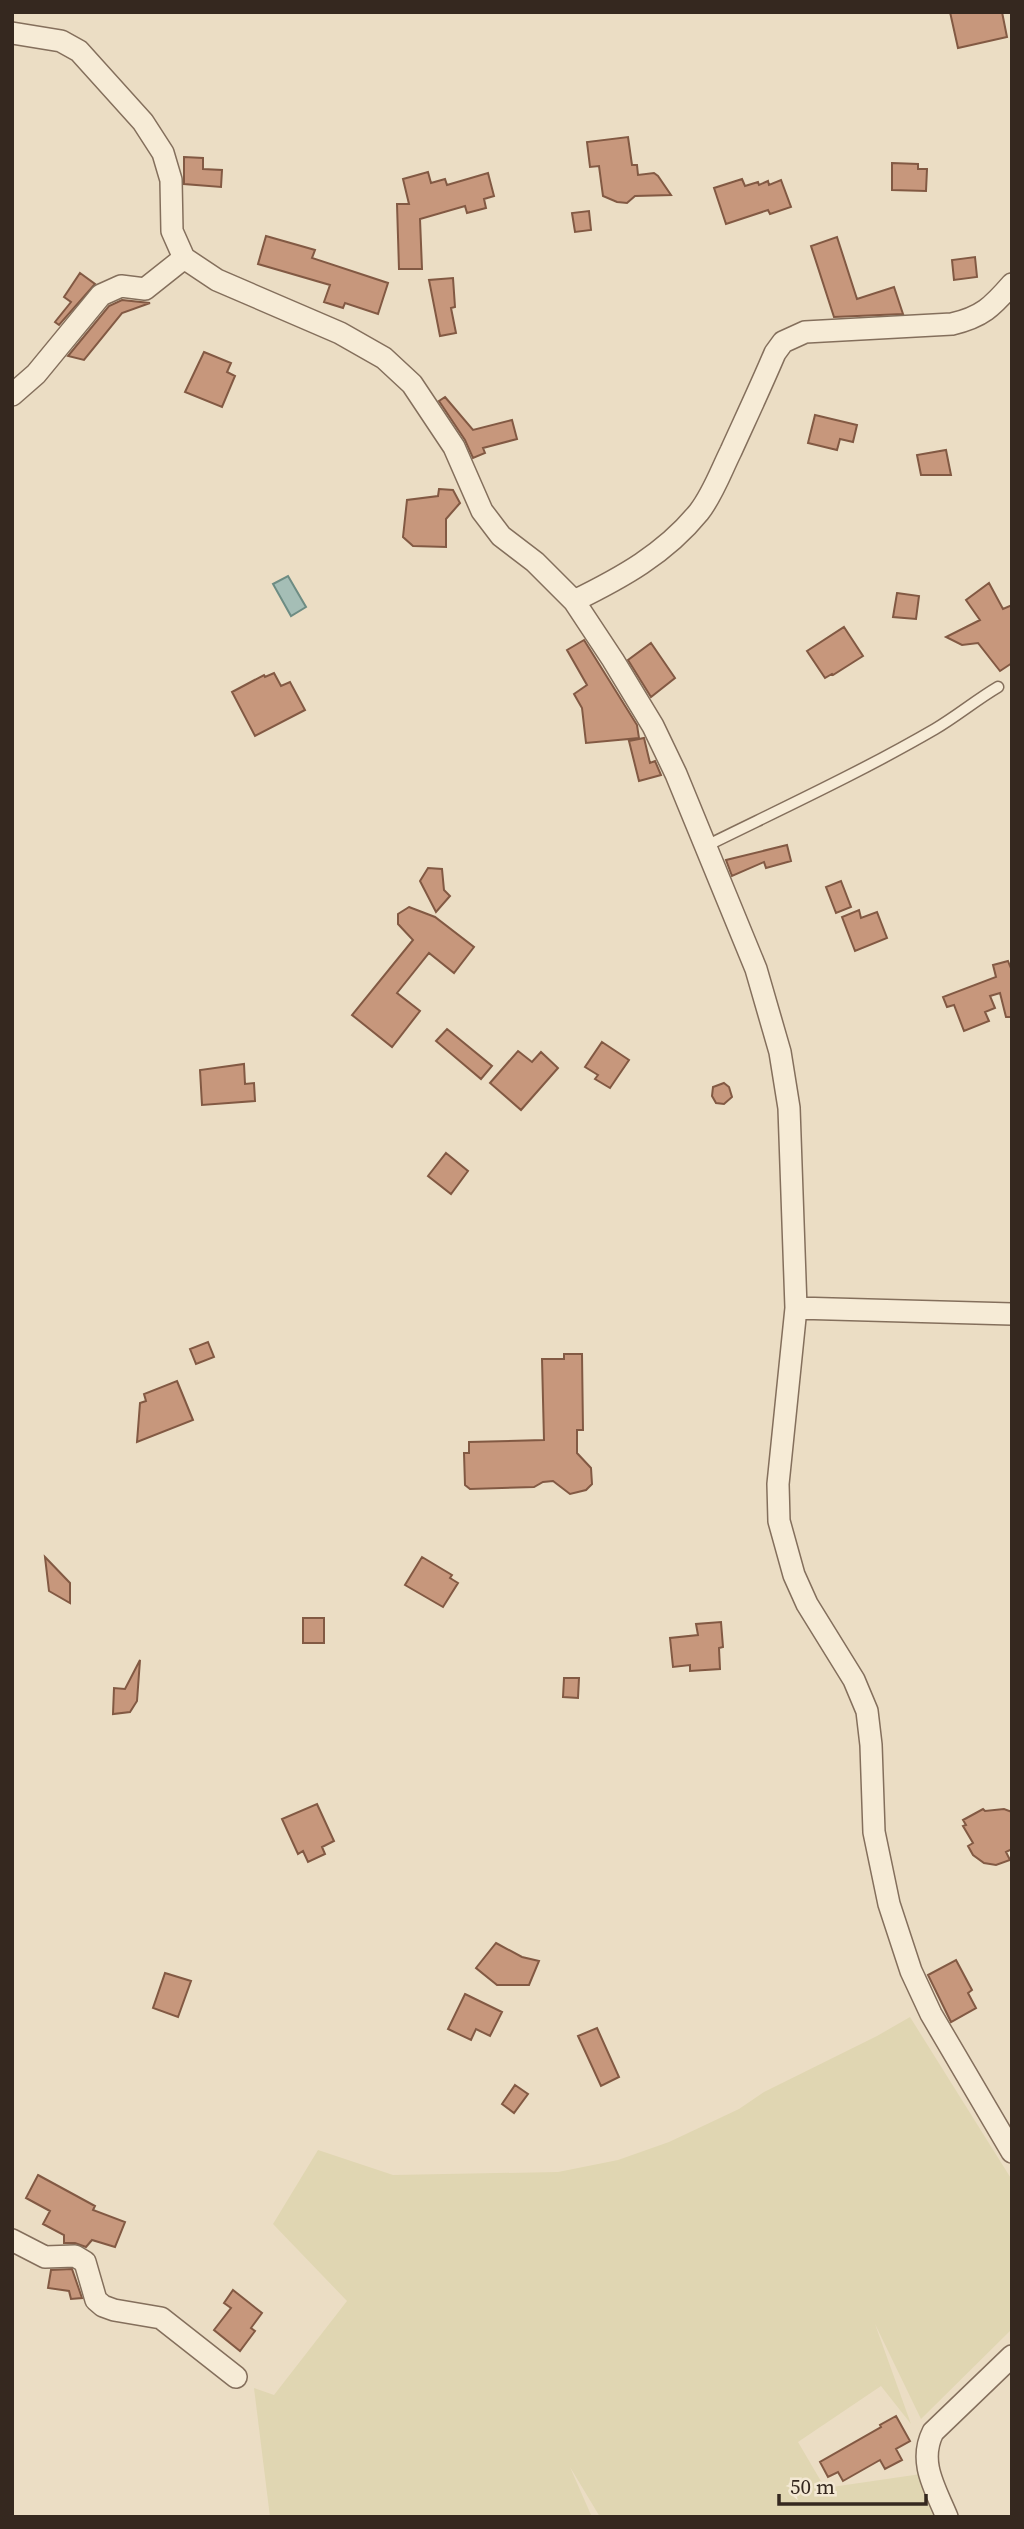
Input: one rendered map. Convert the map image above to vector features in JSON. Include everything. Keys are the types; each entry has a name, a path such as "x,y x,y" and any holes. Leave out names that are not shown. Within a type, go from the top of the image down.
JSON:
{"street":[{"path":"12,33 61,41 79,51 143,122 163,153 170,180 172,231 184,258 217,280 340,333 384,358 412,384 454,447 482,511 501,536 535,562 574,601 653,726 676,774 756,970 780,1052 789,1108 796,1308 778,1484 779,1521 794,1575 807,1604 854,1680 867,1711 874,1832 890,1904 911,1971 931,2014 1012,2152"},
{"path":"12,395 36,374 101,295 121,286 145,289 184,258"},
{"path":"574,601 624,576 651,558 679,534 700,510 714,488 775,353 783,342 793,336 821,330 952,324 969,320 995,306 1012,284"},
{"path":"796,1308 1012,1314"},
{"path":"12,2241 45,2257 75,2256 85,2262 96,2300 103,2306 161,2318 236,2376"},
{"path":"947,2517 926,2467 927,2444 933,2432 1012,2356"}],"lane":[{"path":"706,846 891,754 940,726 998,687"}],"shaded area":[{"path":"910,2017 1012,2180 1012,2329 921,2419 875,2324 911,2424 881,2386 798,2442 825,2488 921,2474 937,2517 600,2517 570,2467 591,2515 588,2517 270,2517 254,2388 274,2395 347,2301 273,2224 318,2150 393,2175 558,2172 618,2160 669,2142 739,2109 764,2092"}],"water":[{"path":"288,576 306,607 291,616 273,584"}],"building":[{"path":"950,12 1002,12 1007,37 958,48"},
{"path":"628,137 632,165 637,165 638,175 654,173 671,195 635,196 627,203 603,196 599,166 590,167 587,142"},
{"path":"184,157 203,158 203,169 222,170 221,187 184,184"},
{"path":"892,163 918,164 918,169 927,169 926,191 892,190"},
{"path":"428,172 431,183 445,179 447,185 488,173 494,196 484,199 486,208 467,213 465,206 420,219 422,269 399,269 397,204 409,204 403,179"},
{"path":"742,179 745,186 768,181 769,185 781,180 791,207 770,214 768,210 726,224 714,188"},
{"path":"589,211 591,230 575,232 572,213"},
{"path":"266,236 315,250 312,258 388,283 378,314 345,303 343,308 324,302 330,285 258,264"},
{"path":"837,237 857,299 894,287 903,314 834,317 811,246"},
{"path":"975,257 977,277 954,280 952,260"},
{"path":"80,273 95,284 59,325 55,322 71,302 64,297"},
{"path":"453,278 455,307 451,308 456,333 440,336 429,280"},
{"path":"122,300 150,303 122,313 84,360 68,356 109,306"},
{"path":"204,352 231,363 227,372 235,376 222,407 185,392"},
{"path":"445,397 473,430 512,420 517,439 483,448 485,453 473,458 465,440 439,401"},
{"path":"815,415 857,425 853,442 840,439 837,450 808,443"},
{"path":"946,450 951,475 921,475 917,455"},
{"path":"439,489 453,490 460,503 446,519 446,547 413,546 403,537 407,500 438,496"},
{"path":"989,583 1003,609 1012,605 1012,663 1000,671 978,643 962,645 946,637 980,620 966,600"},
{"path":"897,593 919,596 916,619 893,617"},
{"path":"844,627 863,656 825,678 807,651"},
{"path":"584,640 637,725 639,738 586,743 582,708 574,694 587,685 567,650"},
{"path":"651,643 675,678 651,697 628,660"},
{"path":"274,673 281,686 290,682 305,710 255,736 232,692 264,675 265,677"},
{"path":"644,738 650,763 655,761 661,775 639,781 629,741"},
{"path":"787,845 791,861 766,868 764,862 732,876 726,860"},
{"path":"428,868 442,869 444,890 450,896 436,912 420,881"},
{"path":"841,881 851,907 836,913 826,887"},
{"path":"409,907 435,917 474,947 454,973 429,953 397,993 420,1011 392,1047 352,1015 413,940 398,924 398,914"},
{"path":"859,910 861,918 877,912 887,938 855,951 842,917"},
{"path":"1008,961 1012,971 1012,1017 1006,1017 1000,993 990,996 995,1008 985,1012 989,1021 964,1031 954,1005 947,1007 943,997 996,977 993,965"},
{"path":"447,1029 492,1066 481,1079 436,1041"},
{"path":"602,1042 629,1060 610,1088 595,1079 598,1075 585,1067"},
{"path":"518,1051 532,1062 541,1052 558,1068 521,1110 490,1083"},
{"path":"244,1064 245,1084 254,1083 255,1101 202,1105 200,1070"},
{"path":"724,1083 729,1087 732,1097 724,1104 716,1103 712,1096 713,1087"},
{"path":"446,1153 468,1171 451,1194 428,1176"},
{"path":"208,1342 214,1357 196,1364 190,1349"},
{"path":"564,1354 582,1354 583,1430 577,1430 577,1453 591,1468 592,1484 586,1490 570,1494 553,1481 534,1487 470,1489 465,1485 464,1453 469,1453 469,1442 544,1440 542,1359 564,1359"},
{"path":"177,1381 193,1420 137,1442 140,1403 146,1401 144,1394"},
{"path":"45,1557 70,1583 70,1603 49,1591"},
{"path":"422,1557 452,1575 450,1578 458,1583 443,1607 405,1585"},
{"path":"303,1618 324,1618 324,1643 303,1643"},
{"path":"721,1622 723,1647 719,1648 720,1669 690,1671 690,1665 673,1667 670,1638 698,1635 696,1624"},
{"path":"140,1660 137,1701 130,1712 113,1714 114,1688 125,1689"},
{"path":"564,1678 579,1678 578,1698 563,1697"},
{"path":"317,1804 334,1841 322,1847 325,1854 308,1862 303,1851 298,1854 282,1819"},
{"path":"983,1809 1004,1809 1012,1812 1012,1849 1006,1852 1010,1860 996,1865 984,1863 973,1855 968,1846 973,1843 963,1826 966,1825 963,1820"},
{"path":"496,1943 522,1957 539,1961 529,1985 497,1985 476,1968"},
{"path":"956,1960 972,1990 968,1993 976,2008 951,2022 928,1975"},
{"path":"165,1973 191,1981 178,2017 153,2008"},
{"path":"465,1994 502,2012 490,2036 476,2029 471,2040 448,2029"},
{"path":"597,2028 619,2077 601,2086 578,2036"},
{"path":"515,2085 528,2094 514,2113 502,2104"},
{"path":"38,2175 95,2206 93,2210 125,2222 115,2247 92,2240 86,2247 64,2243 64,2235 43,2224 50,2211 26,2198"},
{"path":"72,2269 82,2298 71,2299 69,2291 48,2288 51,2270"},
{"path":"233,2290 262,2313 251,2328 255,2331 240,2351 214,2330 231,2308 224,2303"},
{"path":"896,2416 910,2441 896,2449 902,2460 885,2469 880,2460 843,2481 838,2472 828,2477 820,2462"}]}
